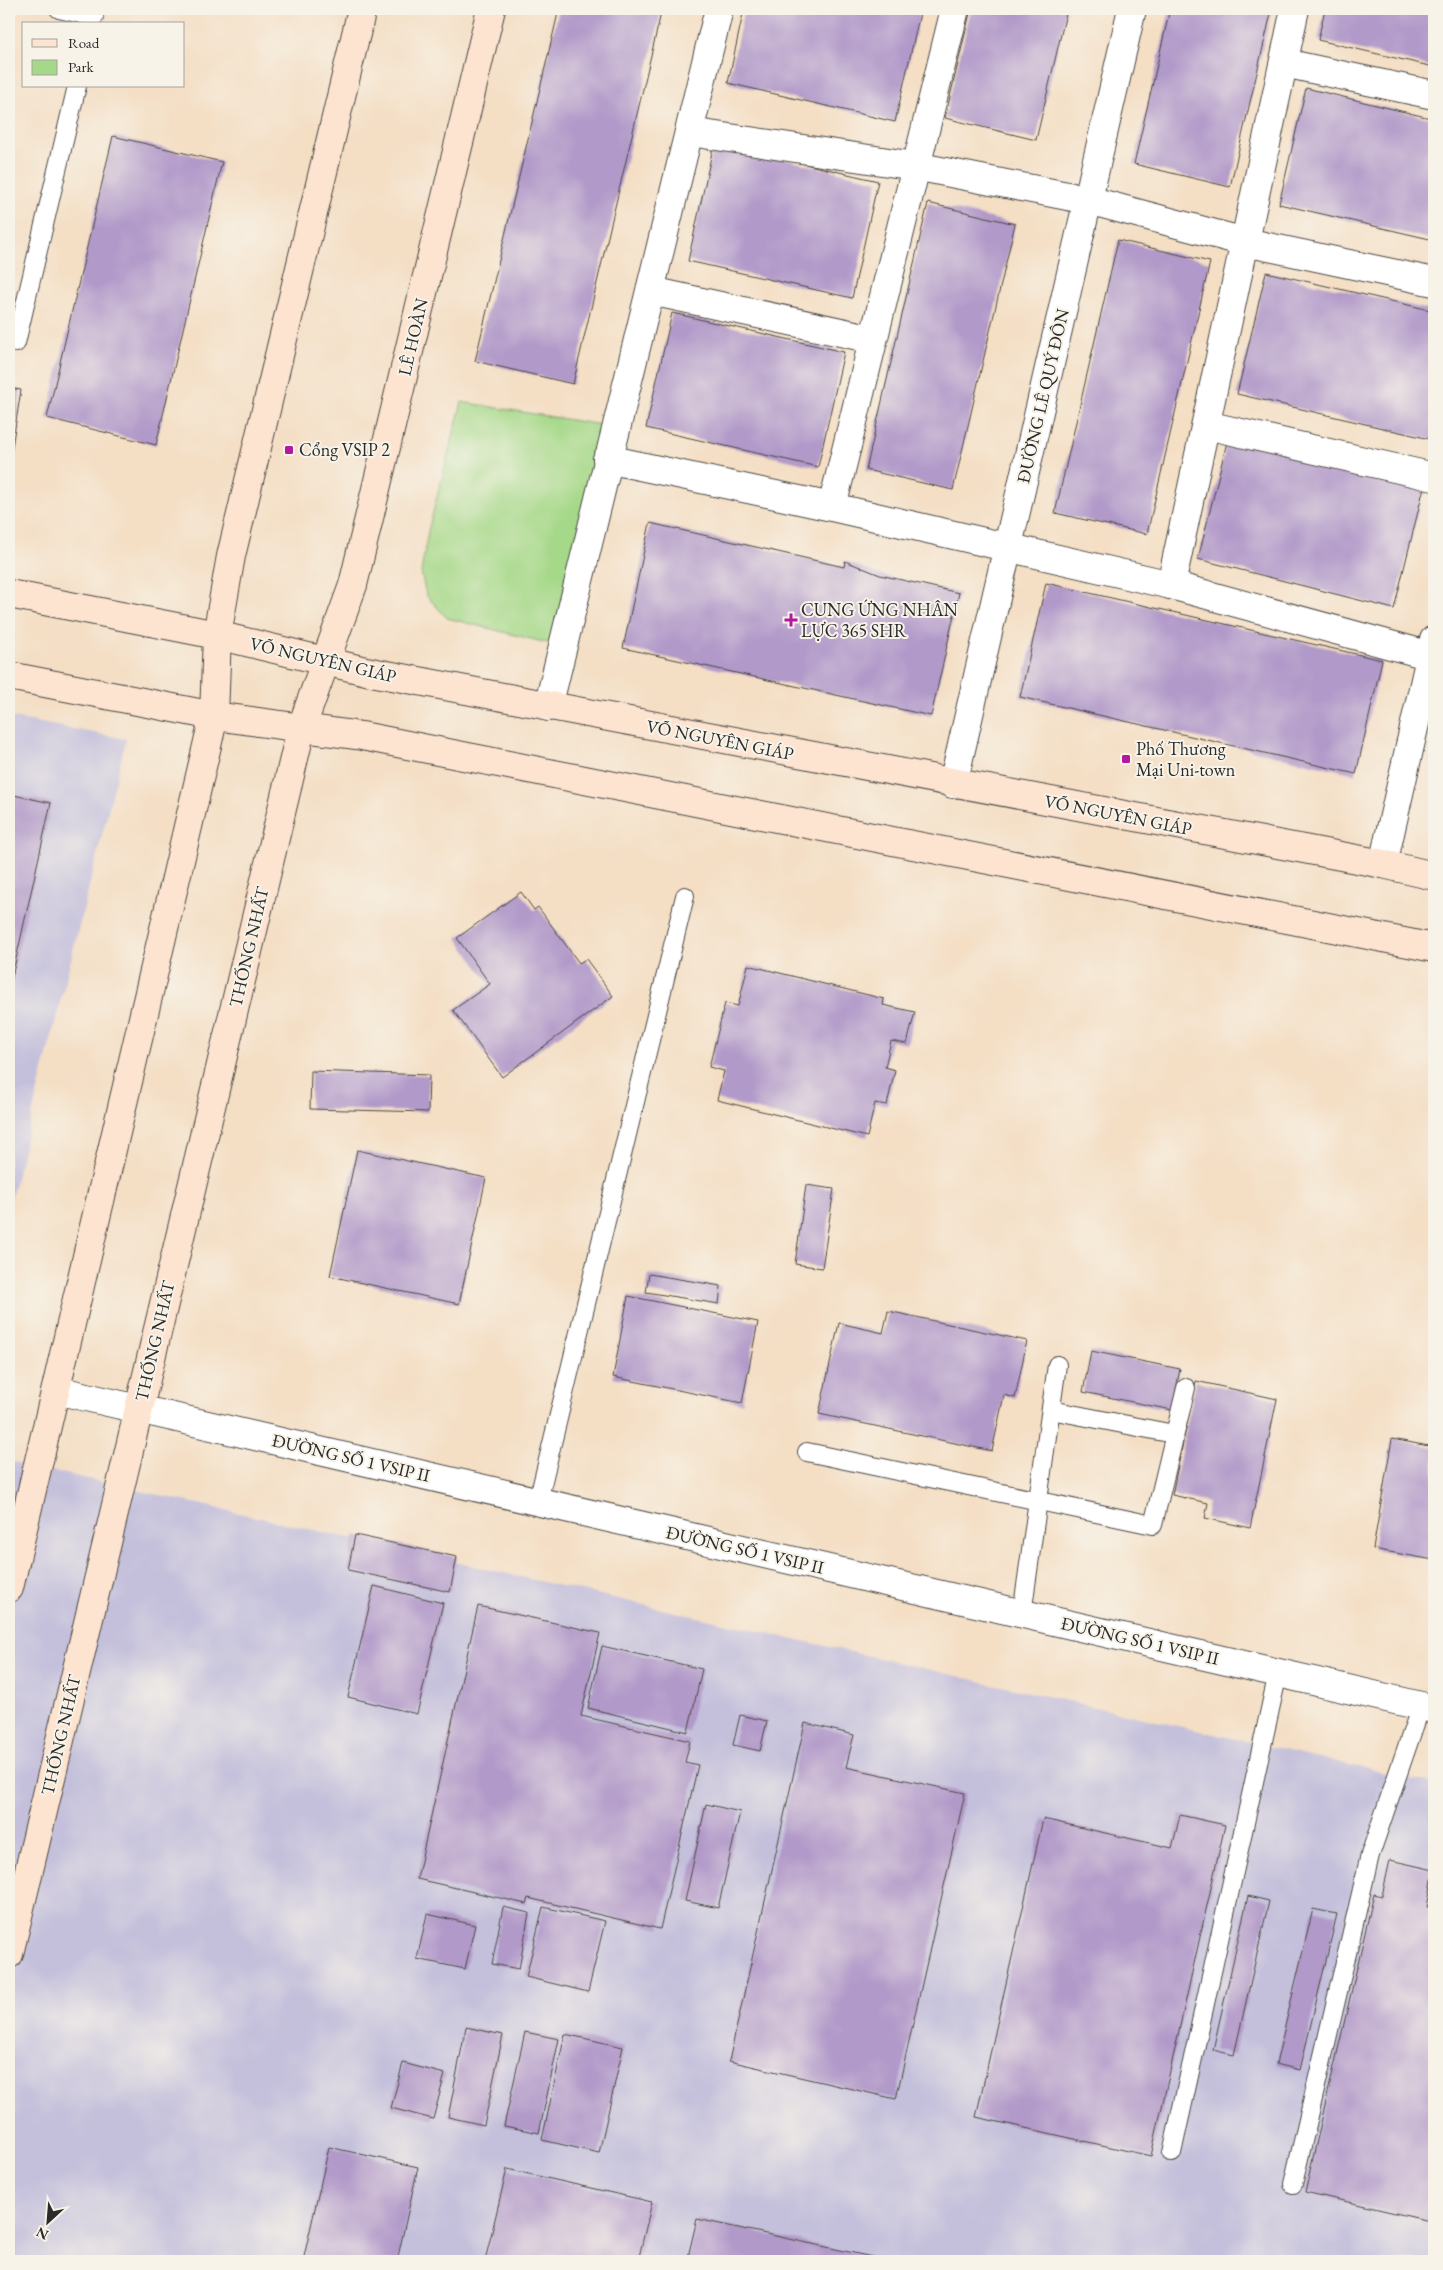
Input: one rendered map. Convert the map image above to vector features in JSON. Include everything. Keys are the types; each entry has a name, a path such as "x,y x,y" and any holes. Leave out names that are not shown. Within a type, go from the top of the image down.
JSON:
{"street":[{"path":"9,1588 214,716 216,635 232,556 362,9"},
{"name":"LÊ HOÀN","path":"301,729 353,585 491,9"},
{"path":"548,707 607,459 651,291 719,9"},
{"path":"832,508 955,9"},
{"name":"ĐƯỜNG LÊ QUÝ ĐÔN","path":"953,784 1132,9"},
{"path":"1171,585 1296,9"},
{"path":"1284,63 1434,95"},
{"path":"690,132 915,166 1088,200 1245,242 1434,282"},
{"path":"651,291 873,339"},
{"path":"1206,425 1434,477"},
{"path":"607,459 1171,585 1432,648 1383,864"},
{"name":"VÕ NGUYÊN GIÁP","path":"9,594 216,635 325,662 548,707 1383,864 1434,876"},
{"path":"9,676 214,716 362,736 1434,948"},
{"name":"THỐNG NHẤT","path":"9,1954 301,729"},
{"name":"ĐƯỜNG SỐ 1 VSIP II","path":"56,1390 1428,1707"}],"lane":[{"path":"59,9 94,16"},
{"path":"9,341 16,343 78,88"},
{"path":"538,1501 685,896"},
{"path":"1022,1614 1058,1365"},
{"path":"807,1452 1153,1524 1186,1388"},
{"path":"1051,1410 1174,1434"},
{"path":"1172,2153 1278,1673"},
{"path":"1293,2184 1370,1855 1428,1707"}],"shaded area":[{"path":"9,717 126,739 9,1207"},
{"path":"9,1461 1434,1784 1434,2261 9,2261"}],"green space":[{"path":"462,402 601,425 555,645 447,618 426,595 421,572 428,531"}],"building":[{"path":"559,9 662,9 573,384 475,361"},
{"path":"744,9 921,9 895,122 728,83"},
{"path":"971,9 1067,9 1036,140 945,118"},
{"path":"1170,9 1272,9 1230,187 1134,164"},
{"path":"1325,9 1434,9 1434,67 1318,40"},
{"path":"1306,88 1434,119 1434,240 1279,204"},
{"path":"113,136 222,162 156,445 47,418"},
{"path":"714,143 878,181 852,298 688,261"},
{"path":"928,203 1015,224 953,490 866,470"},
{"path":"1118,240 1210,262 1147,534 1055,513"},
{"path":"1266,272 1434,311 1434,440 1237,394"},
{"path":"672,313 844,352 818,467 646,428"},
{"path":"9,388 21,390 10,460 9,460"},
{"path":"1228,438 1424,487 1394,609 1198,559"},
{"name":"CUNG ỨNG NHÂN LỰC 365 SHR","path":"650,523 844,567 845,561 880,575 959,593 931,716 623,648"},
{"path":"1046,583 1382,660 1356,774 1020,697"},
{"path":"9,794 51,803 10,986 9,986"},
{"path":"521,892 534,910 538,907 579,963 586,959 613,996 502,1077 453,1010 490,984 457,938"},
{"path":"748,965 884,999 883,1005 915,1012 907,1044 891,1041 885,1067 895,1070 887,1105 875,1103 867,1137 717,1100 724,1071 709,1067 725,1003 738,1006"},
{"path":"311,1071 429,1075 428,1112 310,1109"},
{"path":"357,1150 486,1178 459,1304 330,1276"},
{"path":"806,1185 834,1189 822,1268 795,1264"},
{"path":"649,1274 721,1286 719,1304 646,1292"},
{"path":"628,1296 758,1322 742,1403 613,1377"},
{"path":"888,1311 1027,1341 1015,1398 1004,1395 992,1451 819,1414 839,1323 883,1333"},
{"path":"1091,1351 1180,1369 1172,1410 1083,1392"},
{"path":"1196,1381 1277,1399 1250,1528 1205,1518 1208,1503 1172,1495"},
{"path":"1392,1439 1434,1447 1434,1560 1373,1549"},
{"path":"355,1535 457,1557 450,1592 348,1570"},
{"path":"374,1586 443,1603 417,1714 348,1697"},
{"path":"478,1606 600,1633 581,1716 690,1741 685,1762 698,1765 660,1929 528,1898 526,1904 417,1879"},
{"path":"602,1646 702,1669 688,1732 588,1708"},
{"path":"740,1715 767,1721 760,1751 733,1745"},
{"path":"805,1723 854,1735 846,1767 965,1793 896,2099 729,2061"},
{"path":"706,1804 740,1812 718,1908 685,1901"},
{"path":"1180,1815 1225,1825 1151,2156 976,2117 1043,1819 1172,1848"},
{"path":"1390,1860 1434,1870 1427,1907 1434,1908 1434,2222 1305,2192 1374,1894 1382,1896"},
{"path":"1248,1896 1269,1901 1234,2055 1213,2050"},
{"path":"503,1907 529,1913 519,1969 492,1964"},
{"path":"543,1907 605,1921 588,1992 526,1977"},
{"path":"1313,1909 1337,1914 1300,2070 1276,2064"},
{"path":"427,1914 475,1925 465,1969 417,1959"},
{"path":"466,2027 503,2035 484,2125 448,2117"},
{"path":"525,2032 559,2039 539,2133 504,2126"},
{"path":"565,2034 623,2047 599,2153 542,2140"},
{"path":"403,2063 445,2074 433,2119 391,2108"},
{"path":"329,2147 418,2167 397,2261 303,2261"},
{"path":"507,2169 652,2202 638,2261 485,2261"},
{"path":"697,2219 886,2260 886,2261 687,2261"}],"place":[{"name":"Cổng VSIP 2","path":"289,450"},
{"name":"CUNG ỨNG NHÂN LỰC 365 SHR","path":"791,620"},
{"name":"Phố Thương Mại Uni-town","path":"1126,759"}]}
